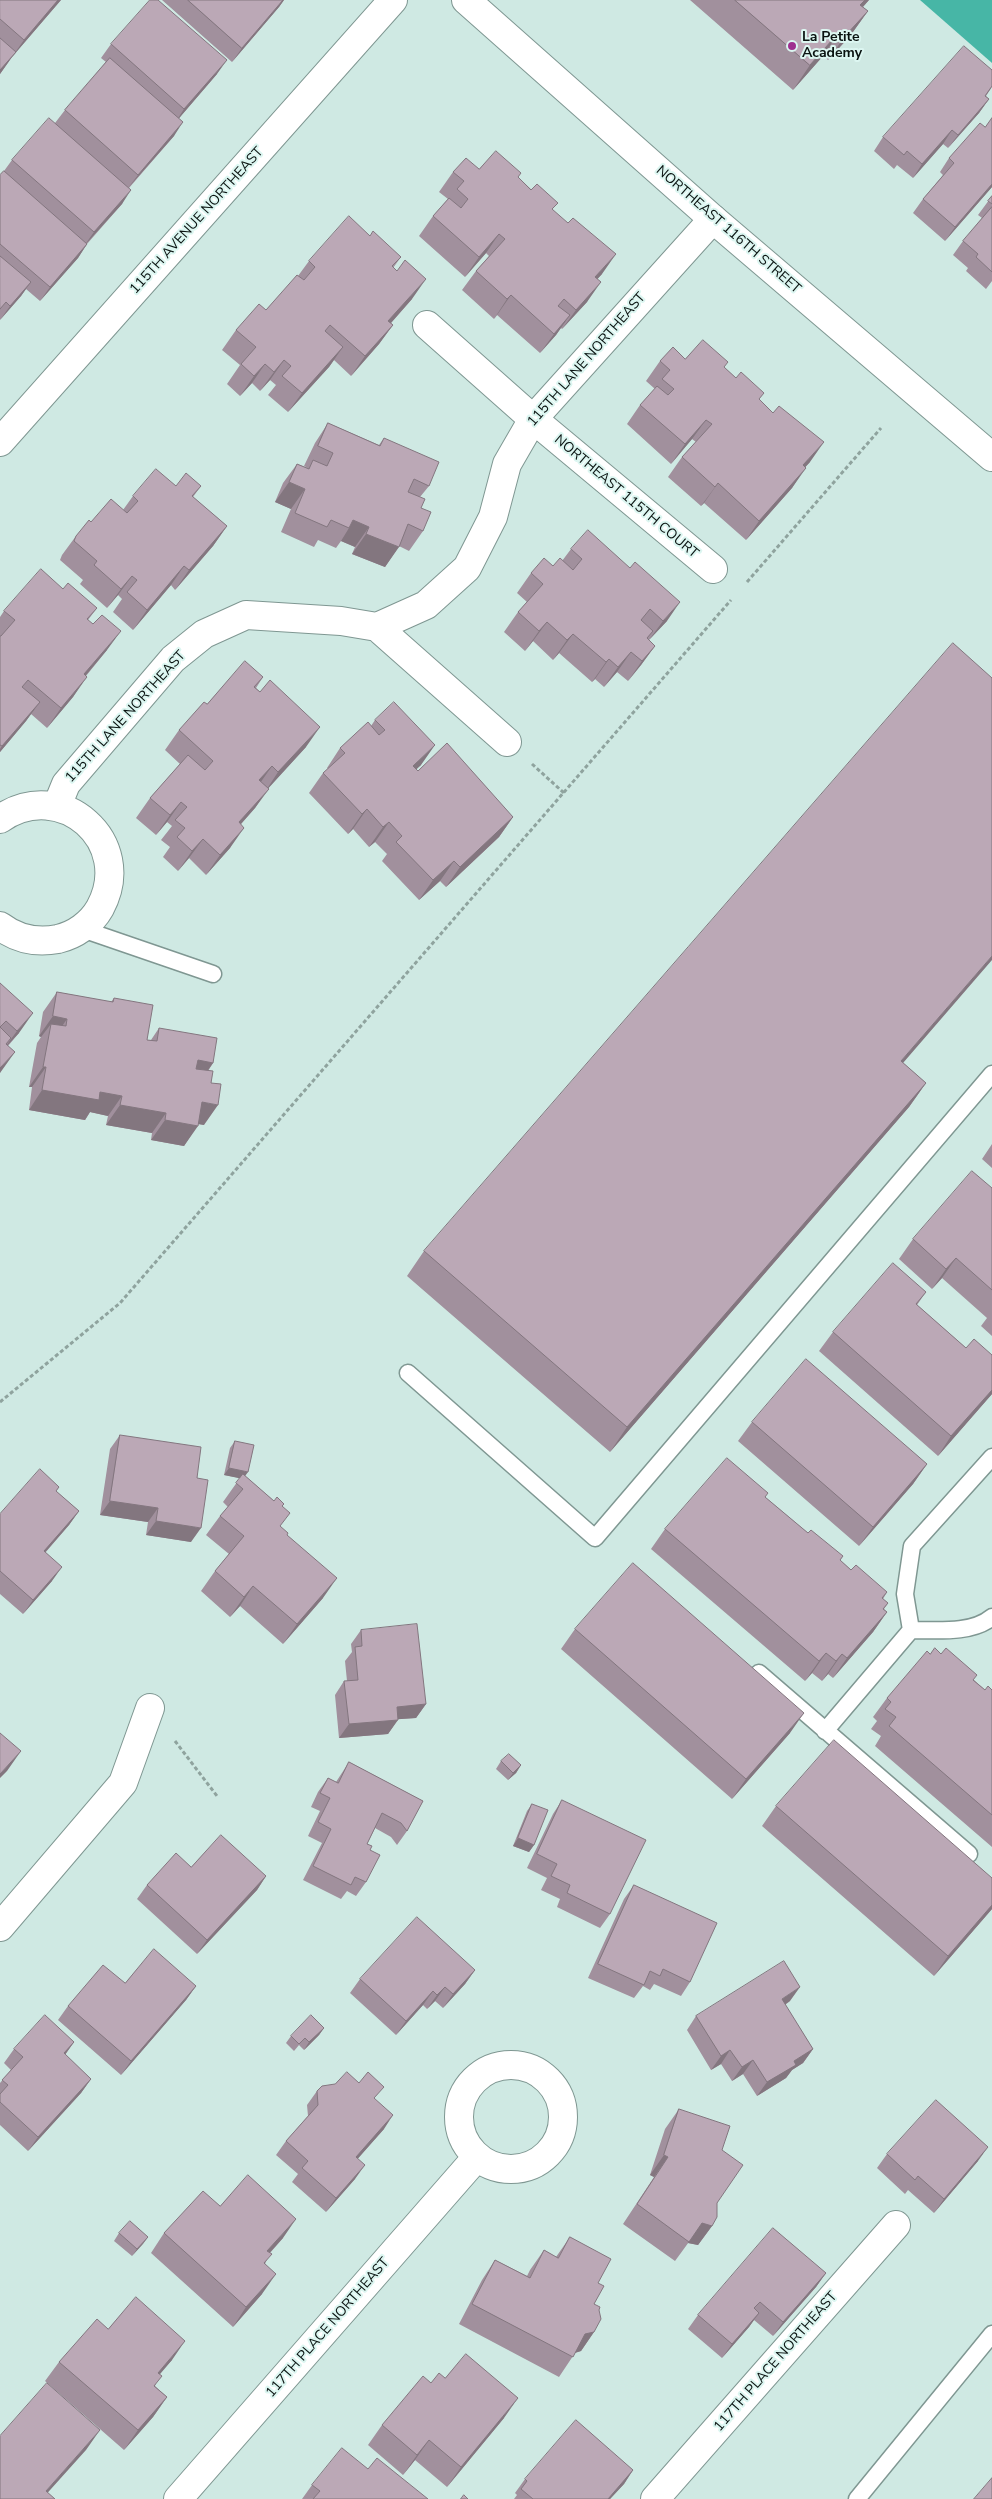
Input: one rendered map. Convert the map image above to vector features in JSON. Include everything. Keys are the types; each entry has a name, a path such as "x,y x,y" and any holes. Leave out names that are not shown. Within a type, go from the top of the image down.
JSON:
{"street":[{"name":"115TH AVENUE NORTHEAST","path":"0,442 393,0"},
{"name":"NORTHEAST 116TH STREET","path":"466,0 713,219 992,457"},
{"name":"115TH LANE NORTHEAST","path":"57,806 66,784 173,659 204,634 246,615 341,621 376,627 426,605 467,568 493,516 507,464 533,419 713,219"},
{"name":"NORTHEAST 115TH COURT","path":"427,325 533,419 713,569"},
{"path":"376,627 507,742"},
{"path":"0,820 18,809 37,805 57,806 75,814 90,826 102,841 108,859 109,879 105,898 96,915 82,929 65,937 46,941 26,940 8,933 0,926"},
{"path":"0,1927 123,1783 150,1708"},
{"name":"117TH PLACE NORTHEAST","path":"178,2499 477,2157"},
{"name":"117TH PLACE NORTHEAST","path":"655,2499 896,2225"}],"lane":[{"path":"82,929 212,974"},
{"path":"408,1373 595,1538 992,1074"},
{"path":"911,1630 905,1594 912,1546 992,1457"},
{"path":"825,1731 911,1630 947,1630 983,1624 992,1617"},
{"path":"750,1666 968,1854"},
{"path":"857,2499 992,2334"}],"path":[{"path":"745,584 881,428"},
{"path":"0,1402 120,1303 732,598"},
{"path":"507,742 564,793"},
{"path":"150,1708 217,1796"}],"green space":[{"path":"920,0 992,0 992,63"}],"building":[{"path":"0,0 58,0 24,40 0,19"},
{"path":"150,0 158,0 227,60 184,109 111,44"},
{"path":"188,0 283,0 242,48"},
{"path":"735,0 865,0 860,5 868,11 845,36 840,31 810,65"},
{"path":"0,38 16,52 0,70"},
{"path":"964,46 992,70 992,86 985,96 989,99 958,135 952,130 922,164 907,151 904,155 883,137"},
{"path":"110,58 183,122 138,175 65,110"},
{"path":"49,118 131,190 94,232 12,160"},
{"path":"992,118 992,184 955,227 923,199 954,163 949,158 980,123 985,127"},
{"path":"496,151 521,173 518,177 531,190 537,184 558,203 552,209 568,223 573,218 616,254 595,277 601,282 576,310 564,299 558,306 570,315 554,334 511,295 507,299 476,271 505,239 499,234 479,257 433,216 449,198 461,208 468,199 457,189 464,181 453,172 466,158 479,169"},
{"path":"4,171 87,244 50,287 0,244 0,175"},
{"path":"992,196 992,204 988,201"},
{"path":"992,207 992,272 976,257 978,254 963,241"},
{"path":"349,216 370,236 373,231 401,257 392,266 397,271 405,260 426,279 388,321 393,325 365,356 330,325 325,331 343,347 302,393 282,376 291,366 284,360 274,372 265,364 254,376 241,364 256,347 236,330 259,304 266,310 297,275 304,280 315,267 309,261"},
{"path":"0,256 31,282 10,306 6,302 0,309"},
{"path":"703,340 728,362 724,367 736,378 741,372 764,393 759,399 773,413 779,406 824,442 803,465 806,468 759,521 718,483 715,487 682,457 712,424 706,420 685,444 640,405 657,386 668,395 674,389 662,379 670,370 660,361 673,347 685,359"},
{"path":"328,423 380,446 384,438 439,462 429,486 414,479 408,492 425,499 421,508 431,512 423,531 408,524 399,547 366,534 369,527 353,520 349,528 331,520 327,527 295,513 305,489 289,482 297,464 309,469 313,460 327,466 333,453 318,446"},
{"path":"156,469 176,486 186,473 201,486 192,496 227,526 189,570 184,566 147,610 127,592 137,580 132,576 121,589 94,565 97,561 74,541 89,520 91,522 111,499 127,513 138,501 133,496"},
{"path":"588,530 630,568 635,562 680,602 663,621 650,609 641,620 653,631 647,638 655,646 642,661 631,652 618,667 609,659 606,662 573,634 567,640 547,622 539,631 518,612 543,584 531,573 544,558 553,566 560,558 573,570 582,559 571,549"},
{"path":"41,569 63,589 68,583 97,608 87,619 93,624 102,615 121,631 84,674 87,677 61,708 28,680 22,687 40,702 2,746 0,745 0,636 15,620 4,611"},
{"path":"953,643 992,678 992,956 901,1061 926,1083 627,1427 424,1251"},
{"path":"245,661 263,677 254,687 260,692 270,680 320,727 278,772 272,766 259,780 269,789 239,822 244,828 220,855 203,839 192,851 177,837 185,828 175,820 187,807 181,802 170,815 150,798 188,755 205,770 213,761 179,730 204,702 207,704"},
{"path":"394,702 435,745 413,766 418,771 447,743 513,817 460,867 454,861 433,880 396,842 402,836 389,822 383,827 367,809 362,814 323,773 345,753 340,748 368,722 379,735 385,730 375,720"},
{"path":"0,983 33,1013 17,1031 6,1021 0,1027"},
{"path":"57,992 113,1002 114,998 153,1005 147,1040 157,1041 159,1028 217,1038 213,1063 198,1060 196,1069 213,1071 211,1083 221,1084 218,1105 202,1102 198,1126 165,1120 166,1113 120,1105 122,1096 100,1092 99,1100 42,1090 46,1067 43,1067 51,1024 66,1026 67,1019 53,1016"},
{"path":"0,1027 11,1038 6,1044 15,1052 0,1068"},
{"path":"972,1171 992,1188 992,1290 956,1258 946,1269 913,1239"},
{"path":"893,1263 926,1292 916,1304 966,1348 974,1339 992,1355 992,1390 951,1436 833,1332"},
{"path":"806,1359 927,1464 873,1527 752,1422"},
{"path":"120,1435 201,1447 197,1478 208,1480 201,1528 156,1521 158,1508 110,1501"},
{"path":"235,1441 254,1445 248,1472 229,1468"},
{"path":"727,1458 768,1493 765,1497 808,1533 811,1530 843,1556 840,1560 851,1570 856,1565 887,1592 882,1598 888,1603 883,1609 887,1612 847,1658 842,1654 836,1661 826,1653 819,1661 665,1529"},
{"path":"40,1469 59,1487 56,1491 79,1511 44,1551 62,1567 33,1600 0,1571 0,1514"},
{"path":"243,1474 274,1501 277,1497 284,1504 282,1506 290,1513 280,1526 288,1533 287,1535 337,1578 297,1624 253,1586 244,1597 215,1571 244,1536 220,1516 243,1489 236,1483"},
{"path":"633,1563 804,1713 746,1779 575,1629"},
{"path":"417,1624 426,1704 397,1707 398,1720 349,1724 344,1681 358,1680 355,1647 362,1646 361,1630"},
{"path":"935,1648 941,1654 946,1648 977,1675 973,1680 985,1690 988,1686 992,1690 992,1815 889,1726 896,1717 885,1709 891,1702 887,1698 927,1651 930,1654"},
{"path":"0,1733 21,1751 0,1774"},
{"path":"834,1740 992,1878 992,1905 948,1956 776,1806"},
{"path":"509,1754 521,1765 513,1773 501,1761"},
{"path":"349,1762 423,1801 407,1831 401,1823 382,1813 367,1844 372,1846 370,1850 380,1855 366,1882 355,1877 351,1885 313,1866 331,1829 318,1822 330,1798 320,1793 328,1778 338,1783"},
{"path":"562,1800 646,1840 610,1914 567,1893 570,1885 551,1876 557,1864 537,1854"},
{"path":"532,1804 548,1810 534,1845 518,1838"},
{"path":"221,1835 266,1876 207,1940 147,1885 176,1853 191,1867"},
{"path":"634,1885 717,1923 690,1982 663,1969 660,1976 650,1971 644,1985 598,1964"},
{"path":"417,1917 475,1970 453,1994 445,1987 437,1995 433,1991 406,2021 360,1979"},
{"path":"154,1949 196,1986 131,2061 68,2006 103,1965 125,1983"},
{"path":"784,1961 800,1987 782,1999 813,2049 794,2061 796,2065 767,2082 753,2060 742,2067 730,2050 721,2056 696,2016"},
{"path":"45,2015 74,2042 64,2053 91,2079 38,2137 0,2102 0,2094 8,2085 2,2080 23,2057 14,2049"},
{"path":"311,2015 324,2028 309,2042 305,2038 299,2044 291,2036"},
{"path":"347,2072 359,2083 368,2072 384,2087 374,2098 393,2115 356,2157 365,2165 336,2198 302,2168 308,2161 286,2141 318,2105 317,2091 322,2086 335,2084"},
{"path":"936,2100 988,2147 944,2199 918,2176 915,2180 887,2154"},
{"path":"679,2109 730,2126 722,2150 743,2165 717,2203 717,2217 712,2226 702,2223 689,2242 637,2204 668,2157 664,2155"},
{"path":"248,2175 296,2219 267,2251 272,2254 264,2263 276,2274 246,2307 164,2233 203,2191 220,2206"},
{"path":"130,2221 148,2237 137,2249 119,2233"},
{"path":"773,2228 826,2273 783,2322 760,2302 754,2308 759,2313 732,2344 698,2315"},
{"path":"570,2237 611,2259 598,2283 604,2286 594,2304 600,2307 601,2319 594,2332 585,2334 573,2357 472,2304 495,2260 530,2278 544,2250 558,2258"},
{"path":"136,2297 185,2341 158,2373 162,2376 154,2386 167,2397 138,2430 59,2362 97,2319 108,2329"},
{"path":"466,2354 518,2398 461,2467 429,2440 417,2455 382,2425 423,2376 431,2383 439,2373 445,2378"},
{"path":"47,2383 100,2430 46,2491 55,2499 0,2499 0,2436"},
{"path":"576,2420 633,2470 608,2499 533,2499 521,2489 527,2481 525,2479"},
{"path":"342,2448 368,2469 377,2458 428,2499 313,2499 320,2491 312,2485"},
{"path":"992,2478 992,2499 974,2499"}],"place":[{"name":"La Petite Academy","path":"792,46"}]}
